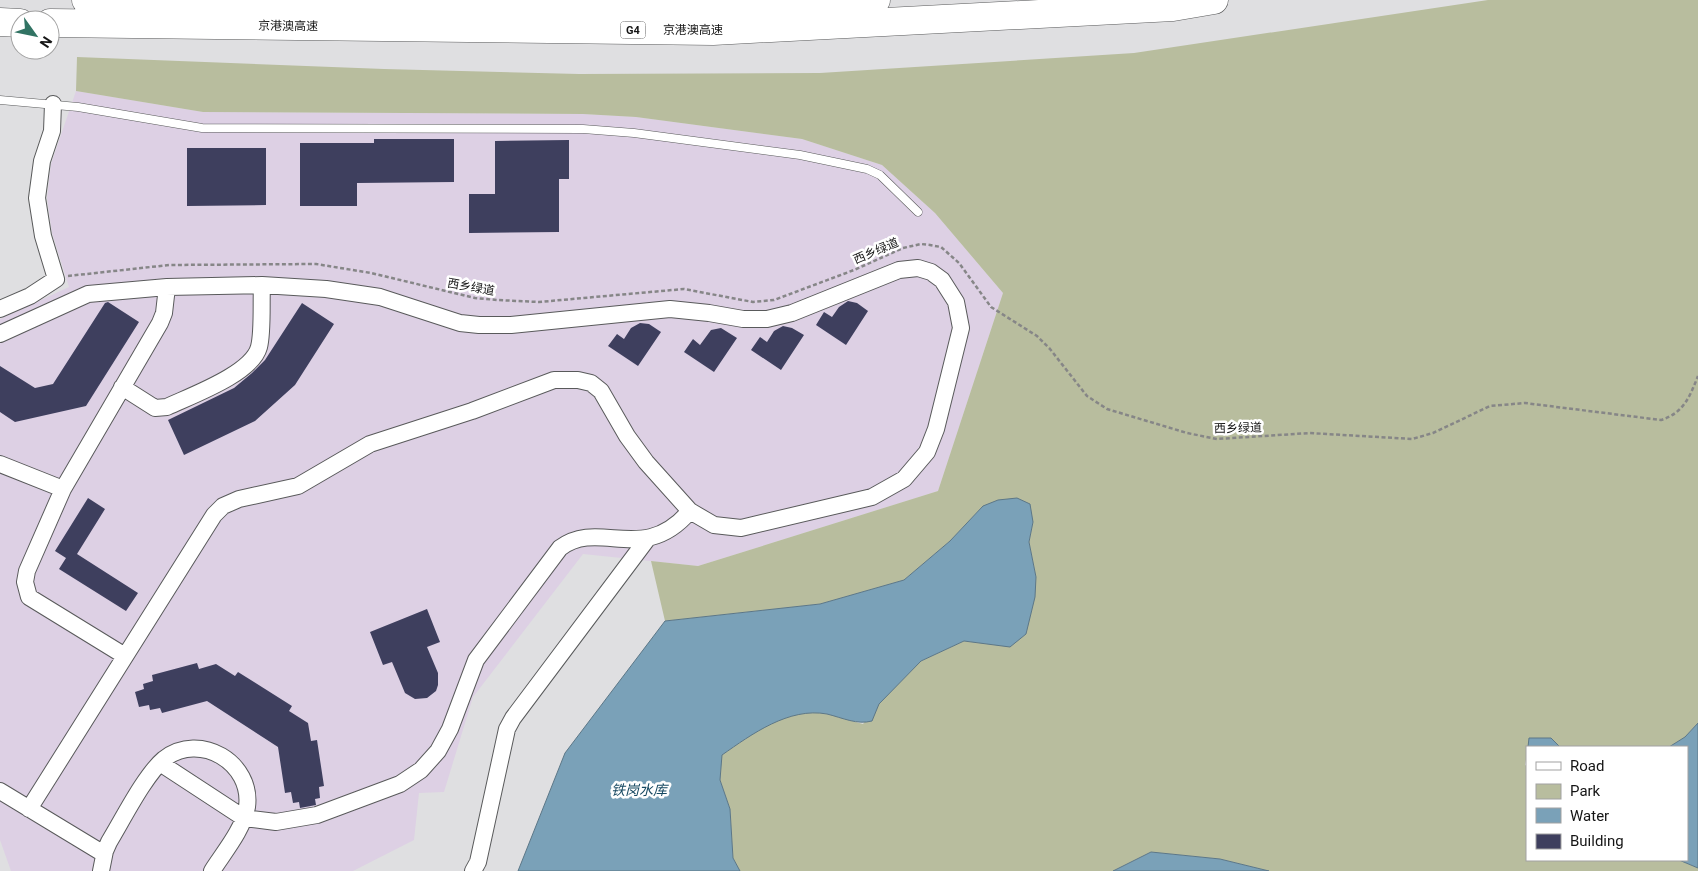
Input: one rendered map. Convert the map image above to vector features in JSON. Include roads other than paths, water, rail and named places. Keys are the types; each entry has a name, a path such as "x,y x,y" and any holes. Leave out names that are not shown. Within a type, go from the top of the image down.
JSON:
{"highway":[{"name":"京港澳高速","path":"86,0 430,8 808,4 876,0"},
{"name":"京港澳高速","path":"60,23 713,30 1173,7 1214,0"}],"street":[{"path":"0,309 30,296 56,279 42,236 38,198 42,161 52,131 53,104"},
{"path":"0,334 88,294 167,287 262,285 326,288 380,297 460,323 479,325 512,325 670,309 709,312 742,319 767,319 792,313 905,268 918,268 931,272 948,287 959,310 960,337 932,440 921,462 904,480 872,496 741,528 714,525 690,511 627,436 601,391 591,383 578,380 554,380 472,411 370,444 298,486 239,499 224,506 214,515 29,809"},
{"path":"122,387 155,408 167,407 232,376 253,358 259,347 262,285"},
{"path":"125,656 29,597 26,591 27,571 63,489 160,323 164,314 167,287"},
{"path":"0,464 63,489"},
{"path":"160,764 244,818 276,822 303,819 389,789 411,777 430,761 445,740 476,660 560,548 580,538 632,540 648,538 674,527 690,511"},
{"path":"473,871 478,862 508,729 513,718 648,538"},
{"path":"102,871 104,854 160,764 174,753 194,748 209,750 223,756 238,770 244,783 247,798 244,818 212,871"},
{"path":"0,791 104,854"}],"lane":[{"path":"0,100 53,104 202,128 583,129 634,132 800,155 866,169 880,175 918,212"}],"water":[{"name":"铁岗水库","path":"1017,498 1030,504 1033,522 1029,542 1036,577 1035,597 1026,634 1010,647 964,641 921,661 879,704 872,721 855,722 827,714 799,714 785,718 758,731 722,755 720,780 730,809 733,858 740,871 518,871 565,753 665,621 820,604 904,580 950,541 983,506 998,500"},
{"path":"1698,723 1698,868 1681,861 1688,861 1688,746 1671,746 1685,737"},
{"path":"1529,738 1551,738 1559,746 1528,746"},
{"path":"1151,852 1220,859 1269,871 1113,871"}]}
